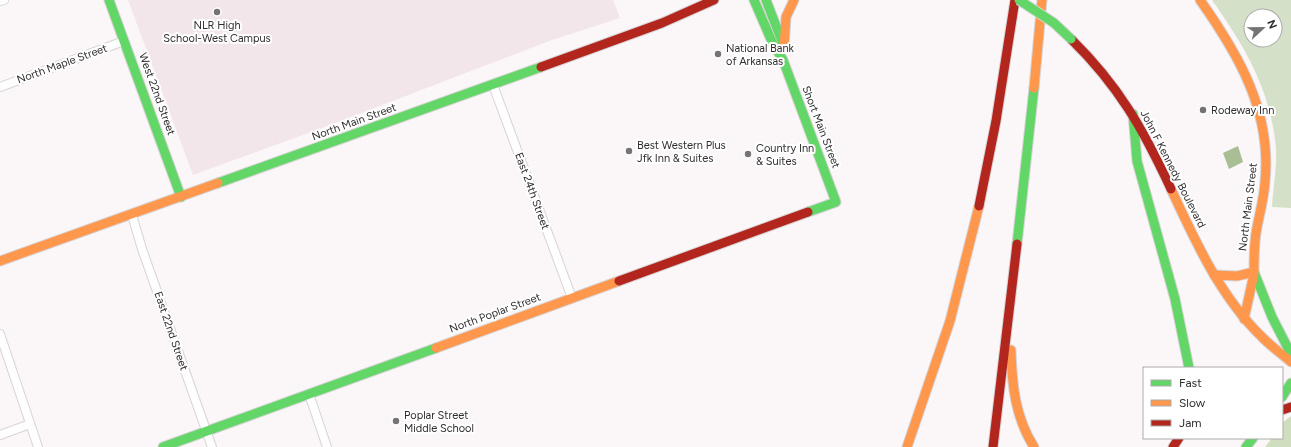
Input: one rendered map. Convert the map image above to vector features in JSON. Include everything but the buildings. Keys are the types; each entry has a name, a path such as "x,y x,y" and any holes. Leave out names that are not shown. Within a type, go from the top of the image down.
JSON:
{"main road":[{"name":"West 22nd Street","path":"109,0 181,197"},
{"name":"North Main Street","path":"0,261 493,85 662,23 688,10 714,0"},
{"path":"754,0 773,44 784,60"},
{"path":"766,0 784,48"},
{"path":"784,60 783,27 787,13 794,0"},
{"path":"907,447 950,321 984,186 1003,82 1015,0"},
{"name":"John F Kennedy Boulevard","path":"1019,0 1054,24 1071,39 1095,62 1117,89 1133,114 1214,276 1244,319 1291,362"},
{"path":"993,447 999,382 1010,314 1031,124 1042,0"},
{"name":"North Main Street","path":"1200,0 1234,49 1247,73 1262,120 1266,152 1266,176 1255,241 1254,272 1251,293 1244,319"},
{"name":"Short Main Street","path":"784,60 836,202"},
{"path":"1133,114 1137,161 1175,298 1189,367"},
{"name":"North Poplar Street","path":"162,447 836,202"},
{"path":"1214,276 1237,276 1254,272 1272,317 1291,354"},
{"path":"1010,314 1012,379 1016,405 1021,425 1034,447"},
{"path":"1283,395 1291,383"},
{"path":"897,447 912,430"},
{"path":"1246,447 1252,439"}],"street":[{"path":"0,1 4,0"},
{"name":"North Maple Street","path":"0,87 124,41"},
{"name":"East 24th Street","path":"493,85 572,298"},
{"name":"East 22nd Street","path":"132,215 212,447"},
{"path":"0,334 38,447"},
{"path":"309,394 327,447"},
{"path":"0,435 30,424"}],"shaded area":[{"path":"128,0 613,0 620,18 552,40 330,125 193,175"},
{"path":"1212,0 1291,0 1291,208 1272,207 1276,149 1269,107 1254,70 1235,35"},
{"path":"1238,146 1243,162 1229,169 1223,153"},
{"path":"1291,416 1291,447 1265,447 1271,439 1283,439 1283,422"}],"traffic: fast":[{"path":"109,0 181,197"},
{"path":"754,0 773,44 783,60 836,202 808,212"},
{"path":"766,0 783,44"},
{"path":"1019,0 1054,23 1071,39"},
{"path":"218,183 541,67"},
{"path":"1017,244 1034,88"},
{"path":"1133,114 1137,161 1175,299 1189,367"},
{"path":"1254,272 1272,317 1291,354"},
{"path":"163,447 436,348"},
{"path":"1283,395 1291,383"},
{"path":"1246,447 1252,439"}],"traffic: slow":[{"path":"784,48 786,17 794,0"},
{"path":"1034,88 1042,0"},
{"path":"1200,0 1228,42 1250,85 1258,108 1266,156 1263,201 1255,238 1254,272 1237,276 1214,275"},
{"path":"0,261 218,183"},
{"path":"1171,189 1210,268 1234,305 1263,338 1291,362"},
{"path":"907,447 950,321 979,206"},
{"path":"1244,319 1254,274"},
{"path":"436,348 619,281"},
{"path":"1011,350 1012,376 1016,400 1023,424 1034,447"}],"traffic: jam":[{"path":"541,67 662,23 714,0"},
{"path":"979,206 996,121 1015,0"},
{"path":"1071,39 1088,56 1116,91 1140,128 1171,189"},
{"path":"619,281 808,212"},
{"path":"993,447 1017,244"},
{"path":"1283,410 1291,407"},
{"path":"1173,447 1178,439"}],"place":[{"name":"NLR High School-West Campus","path":"217,12"},
{"name":"National Bank of Arkansas","path":"718,54"},
{"name":"Rodeway Inn","path":"1203,110"},
{"name":"Best Western Plus Jfk Inn & Suites","path":"629,151"},
{"name":"Country Inn & Suites","path":"748,154"},
{"name":"Poplar Street Middle School","path":"396,421"}]}
